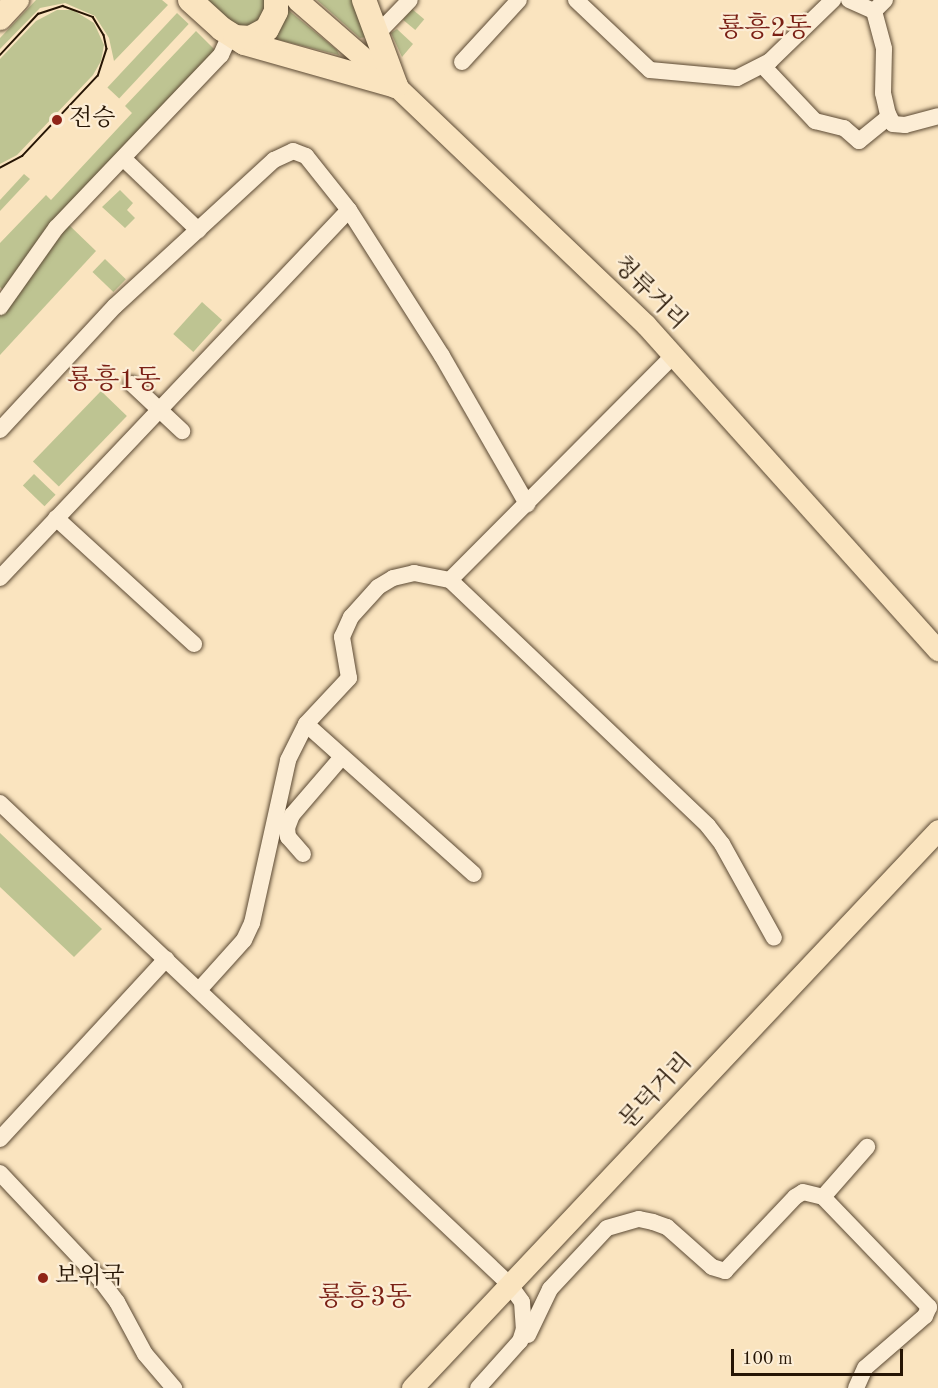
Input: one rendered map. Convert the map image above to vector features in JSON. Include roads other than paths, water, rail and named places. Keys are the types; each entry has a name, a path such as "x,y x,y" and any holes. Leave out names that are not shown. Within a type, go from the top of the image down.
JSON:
{"highway":[{"path":"0,18 17,0"},
{"path":"190,0 230,35 258,47 396,86"},
{"path":"230,35 250,38 267,29 276,11 276,0"},
{"path":"364,0 396,86"}],"main road":[{"name":"청류거리","path":"297,0 396,86 674,355 938,651"},
{"name":"문덕거리","path":"412,1388 938,830"}],"street":[{"path":"377,34 410,0"},
{"path":"462,62 519,0"},
{"path":"576,0 650,70 737,78 763,66 833,0"},
{"path":"849,0 879,6 884,49 883,93 893,124 905,125 938,116"},
{"path":"0,307 56,228 221,55 230,35"},
{"path":"763,66 815,121 844,128 859,141 889,117"},
{"path":"0,430 115,306 274,160 293,151 306,156 349,210 442,356 527,504"},
{"path":"124,159 198,230"},
{"path":"0,578 349,210"},
{"path":"450,580 674,355"},
{"path":"132,384 182,431"},
{"path":"56,518 194,644"},
{"path":"199,990 243,940 252,923 288,759 306,724 346,684 348,670 342,652 342,637 351,617 378,587 393,578 414,573 450,580 708,826 722,844 774,938"},
{"path":"306,724 341,758 474,874"},
{"path":"303,854 288,837 287,828 292,815 341,758"},
{"path":"0,803 509,1284 522,1302 526,1318 520,1341"},
{"path":"0,1139 166,959"},
{"path":"823,1197 867,1147"},
{"path":"0,1173 99,1278 117,1302 145,1354 174,1388"},
{"path":"478,1388 535,1326 550,1289 607,1228 639,1219 667,1227 712,1267 725,1271 795,1197 803,1192 823,1197 929,1307 925,1316 866,1368 856,1388"}],"tram line":[{"path":"0,55 38,14 63,6 93,17 104,35 107,49 98,76 23,156 0,168"}],"place":[{"name":"전승","path":"57,120"},
{"name":"보위국","path":"43,1278"}],"district":[{"name":"룡흥2동","path":"765,29"},
{"name":"룡흥1동","path":"114,381"},
{"name":"룡흥3동","path":"365,1298"}]}
